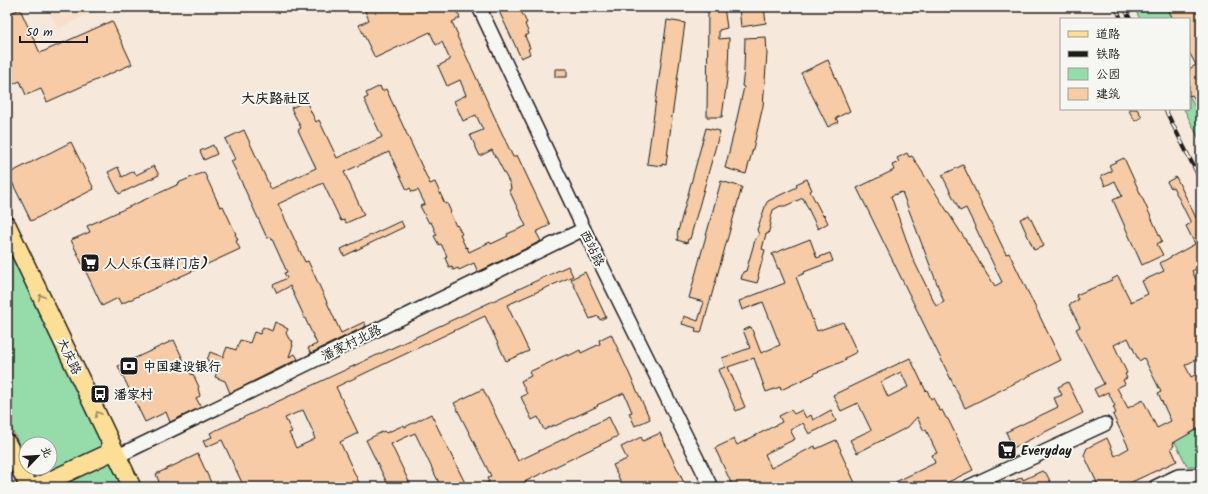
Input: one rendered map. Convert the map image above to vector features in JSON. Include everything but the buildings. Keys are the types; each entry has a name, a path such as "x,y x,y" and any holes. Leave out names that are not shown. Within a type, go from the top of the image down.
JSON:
{"main road":[{"name":"大庆路","path":"7,225 131,484"},
{"path":"7,442 29,487"},
{"path":"36,487 107,454 114,448"},
{"path":"58,487 107,463 111,463 119,468 131,484"}],"street":[{"name":"西站路","path":"479,7 584,229 711,487"},
{"name":"潘家村北路","path":"114,448 584,229"},
{"path":"968,487 1105,424"},
{"path":"1155,487 1178,476 1201,475"}],"shaded area":[{"path":"47,7 103,7 58,29"}],"green space":[{"path":"1134,7 1168,7 1174,18 1140,18"},
{"path":"1190,97 1201,119 1201,143 1184,110 1190,110"},
{"path":"7,237 122,487 39,487 34,476 58,476 58,436 18,436 18,442 7,419"},
{"path":"1201,428 1201,466 1187,466 1174,440"}],"railway":[{"path":"1116,7 1121,18"},
{"path":"1124,7 1130,18"},
{"path":"1166,110 1201,181"}],"place":[{"name":"人人乐(玉祥门店)","path":"90,263"},
{"name":"中国建设银行","path":"129,366"},
{"name":"潘家村","path":"100,394"},
{"name":"Everyday","path":"1007,450"}],"district":[{"name":"大庆路社区","path":"276,98"}]}
